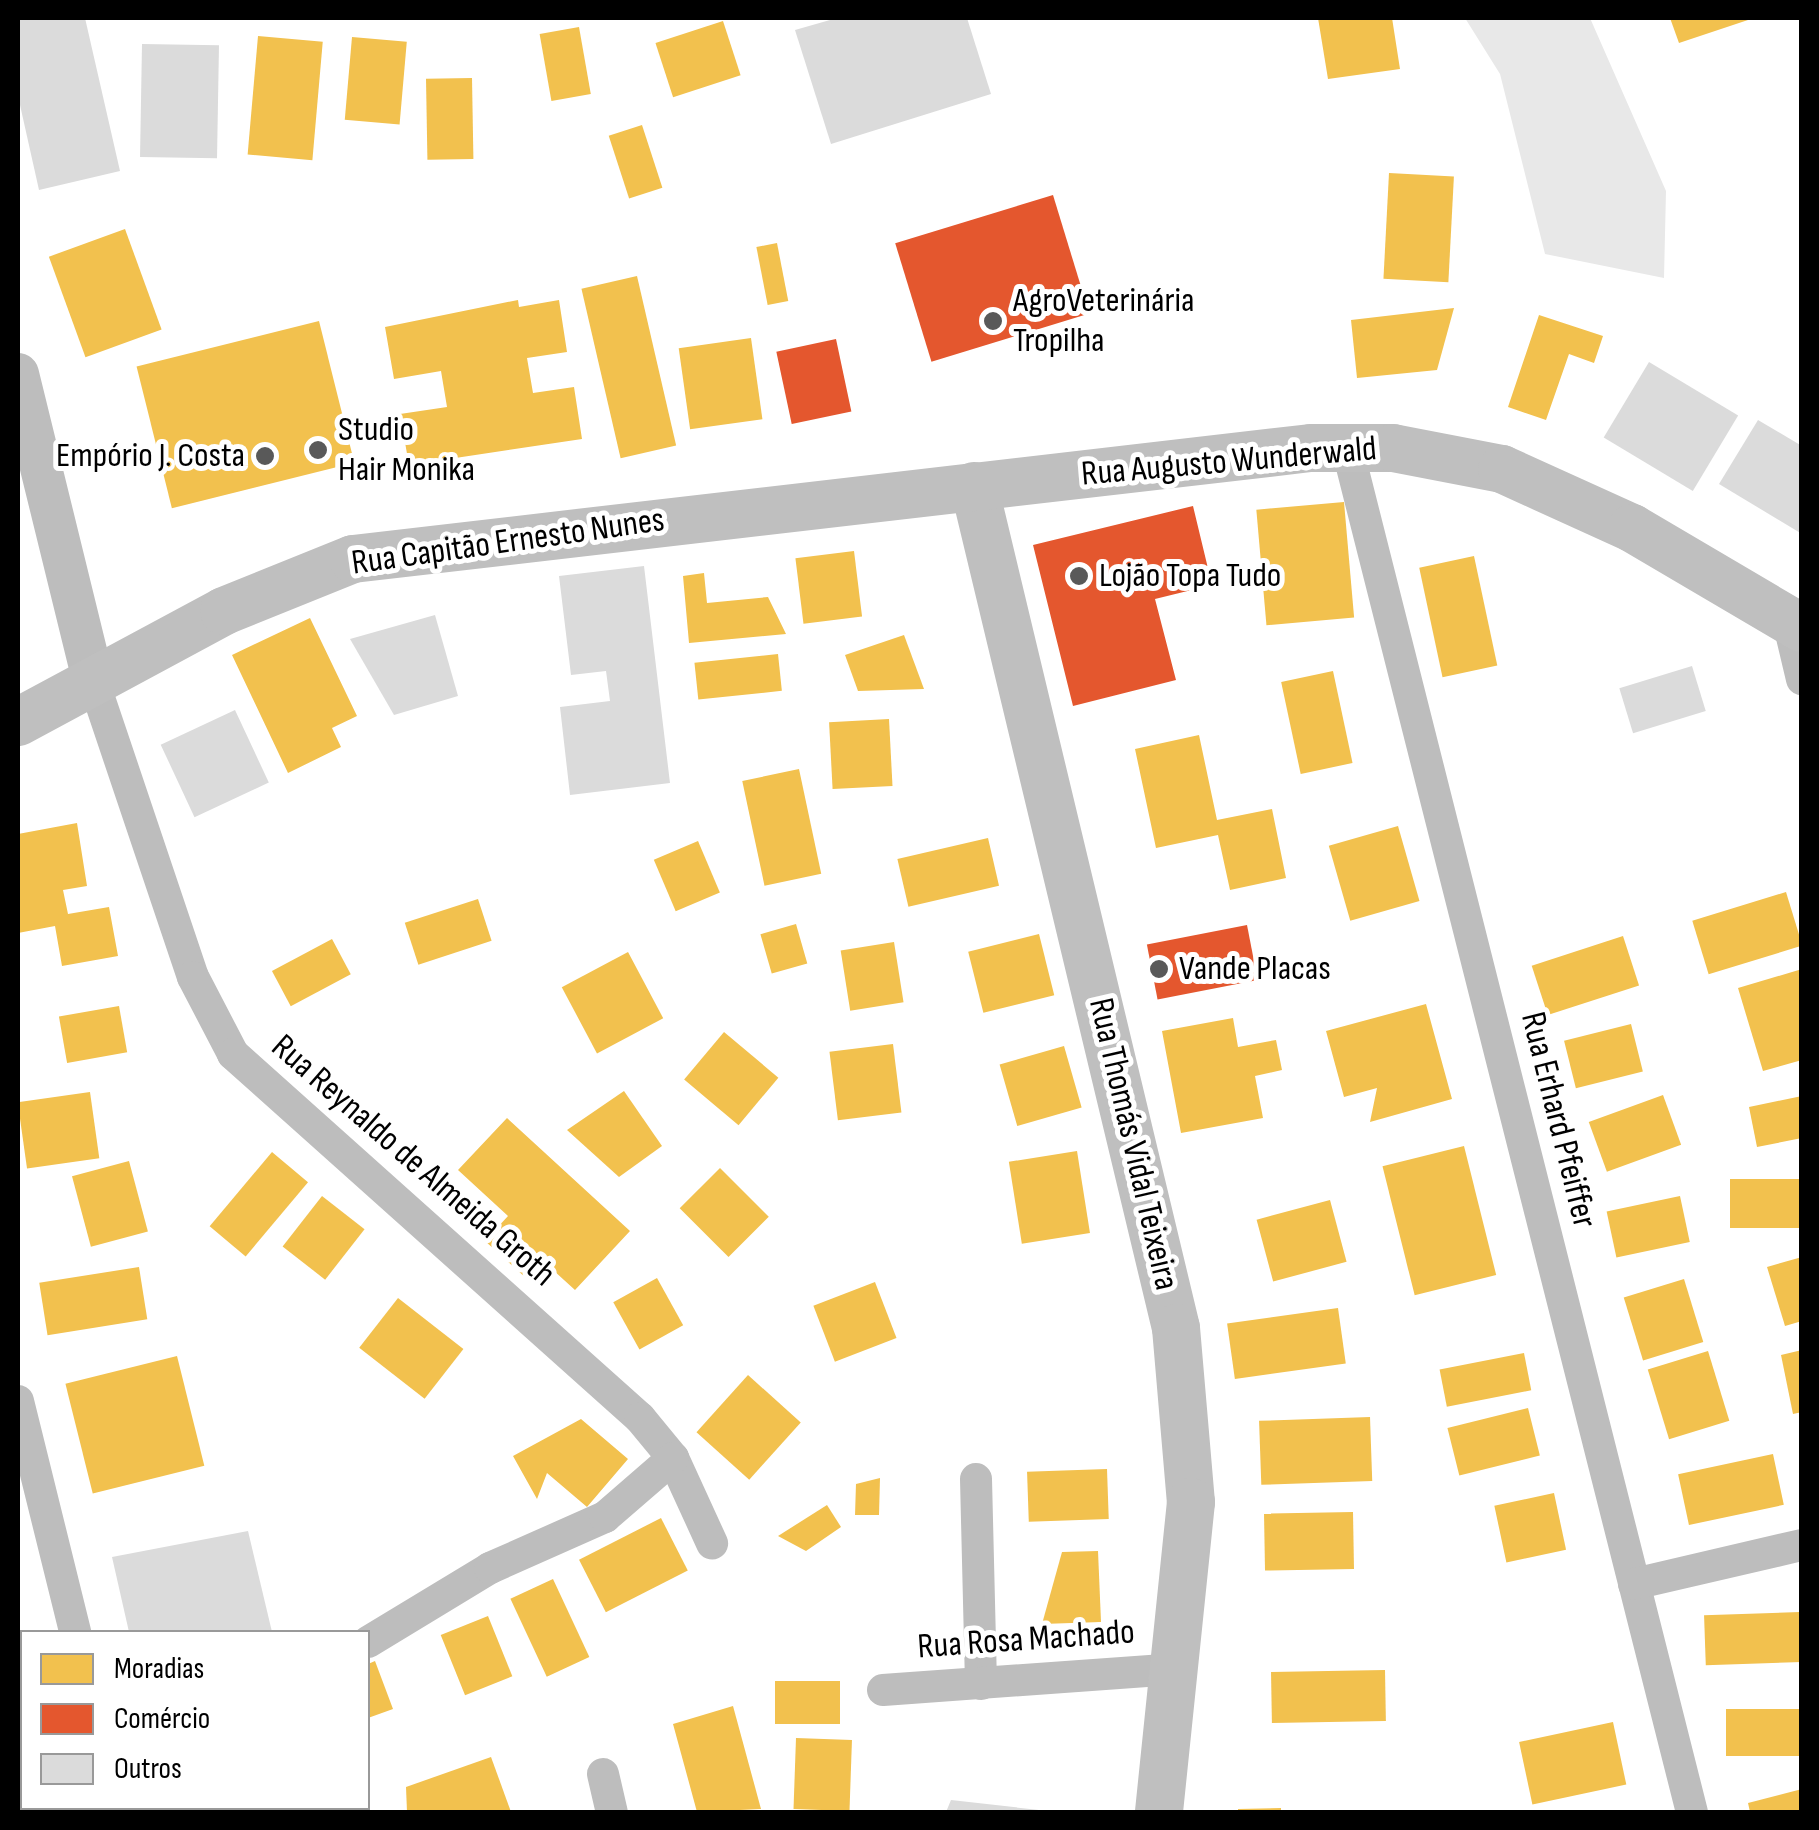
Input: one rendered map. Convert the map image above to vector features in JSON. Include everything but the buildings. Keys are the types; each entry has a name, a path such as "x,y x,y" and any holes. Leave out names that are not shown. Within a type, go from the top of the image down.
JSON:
{"main road":[{"name":"Rua Augusto Wunderwald","path":"974,486 1346,447 1448,454 1559,490 1795,624"},
{"name":"Rua Capitão Ernesto Nunes","path":"18,722 276,588 354,560 974,486"},
{"name":"Rua Thomás Vidal Teixeira","path":"974,486 1176,1328 1191,1502 1158,1812"}],"street":[{"path":"18,374 94,680"},
{"name":"Rua Erhard Pfeiffer","path":"1346,447 1692,1812"},
{"path":"1795,624 1802,679"},
{"name":"Rua Reynaldo de Almeida Groth","path":"94,680 193,977 233,1054 612,1389 672,1458 712,1543"},
{"path":"18,1401 75,1630"},
{"path":"370,1641 490,1568 605,1517 672,1458"},
{"path":"976,1479 982,1684"},
{"path":"1634,1584 1802,1545"},
{"name":"Rua Rosa Machado","path":"883,1690 1174,1669"},
{"path":"603,1774 612,1812"}],"shaded area":[{"path":"1465,18 1590,18 1666,191 1664,278 1545,254 1500,74"}],"place":[{"name":"AgroVeterinária Tropilha","path":"993,321"},
{"name":"Studio Hair Monika","path":"318,450"},
{"name":"Empório J. Costa","path":"265,456"},
{"name":"Lojão Topa Tudo","path":"1079,576"},
{"name":"Vande Placas","path":"1159,969"}]}
